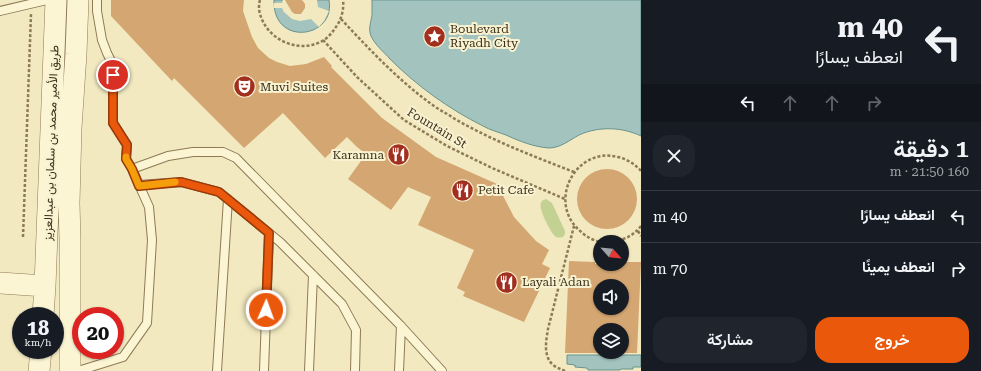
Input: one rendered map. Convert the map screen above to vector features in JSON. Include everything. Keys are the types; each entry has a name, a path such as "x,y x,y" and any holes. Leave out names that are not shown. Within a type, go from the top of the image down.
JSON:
{"street":[{"name":"طريق الأمير محمد بن سلمان بن عبدالعزيز","path":"44,307 56,0"},
{"path":"70,371 69,203 71,128 78,0"},
{"path":"0,283 45,286"},
{"path":"39,371 40,359"}],"lane":[{"path":"0,11 47,0"},
{"path":"78,371 122,357 147,323 152,240 148,207 132,169 126,159 127,145 113,123 113,65 102,40 97,11 97,0"},
{"path":"132,169 168,156 193,152 223,152 236,158 401,326 442,371"},
{"path":"139,186 181,182 219,192 280,242 342,304 356,330 354,371"},
{"path":"217,371 228,199"},
{"path":"264,371 269,233"},
{"path":"309,371 313,275"},
{"path":"399,371 401,326"}],"path":[{"path":"260,0 259,9 263,22 271,34 283,42 296,46 310,45 323,40 334,31 341,19 344,5 343,0"},
{"path":"24,237 31,4"},
{"name":"Fountain St","path":"341,19 386,66 409,87 435,107 474,130 508,146 574,172"},
{"name":"Fountain St","path":"323,40 357,77 404,120 447,146 492,168 565,199"},
{"path":"593,239 584,235 574,226 567,213 565,199 567,184 574,172 584,162 598,157 612,155 626,159 638,167 641,171"},
{"path":"565,371 555,367 551,363 548,358 546,346 548,329 574,226"},
{"path":"629,237 638,231 641,226"},
{"path":"638,231 641,236"}],"green space":[{"path":"546,199 552,203 565,231 563,237 558,238 555,236 545,219 541,210 541,203"}],"water":[{"path":"274,0 329,0 329,13 323,23 314,30 303,32 292,31 283,25 276,15"},
{"path":"372,0 641,0 641,136 618,129 594,130 579,135 561,145 549,148 527,143 470,119 422,88 400,69 377,45 371,36 370,31"},
{"path":"567,355 593,355 593,359 629,359 629,355 641,355 641,367 633,367 633,369 588,370 587,368 575,367 575,365 567,364"}],"pier":[{"path":"283,0 317,0 318,7 329,11 319,27 311,19 300,21 292,19 284,12 282,8 273,8 274,3 282,3"}],"building":[{"path":"111,0 244,0 243,11 252,37 258,48 269,58 290,66 306,64 324,57 332,66 331,67 382,118 436,157 497,184 514,217 536,241 549,250 542,264 550,268 524,322 463,296 465,292 457,288 474,250 418,225 431,197 408,187 391,210 348,179 366,154 347,137 325,158 283,113 244,148 174,78 172,81 111,16"},
{"path":"285,0 302,0 305,4 305,8 301,14 295,14 292,12"},
{"path":"607,169 624,174 632,182 637,199 632,216 624,224 607,229 590,224 582,216 577,199 582,182 590,174"},
{"path":"569,261 593,262 593,271 629,271 629,262 641,262 637,353 629,353 629,323 593,323 593,353 565,353"}],"slow traffic":[{"path":"126,157 139,186 175,182"}],"place":[{"name":"Boulevard Riyadh City","path":"434,36"},
{"name":"Muvi Suites","path":"245,87"},
{"name":"Karamna","path":"399,155"},
{"name":"Petit Cafe","path":"462,190"},
{"name":"Layali Adan","path":"507,282"}],"route":[{"path":"113,75 113,123 127,145 126,159 139,186 181,182 219,192 269,233 266,310"}]}
